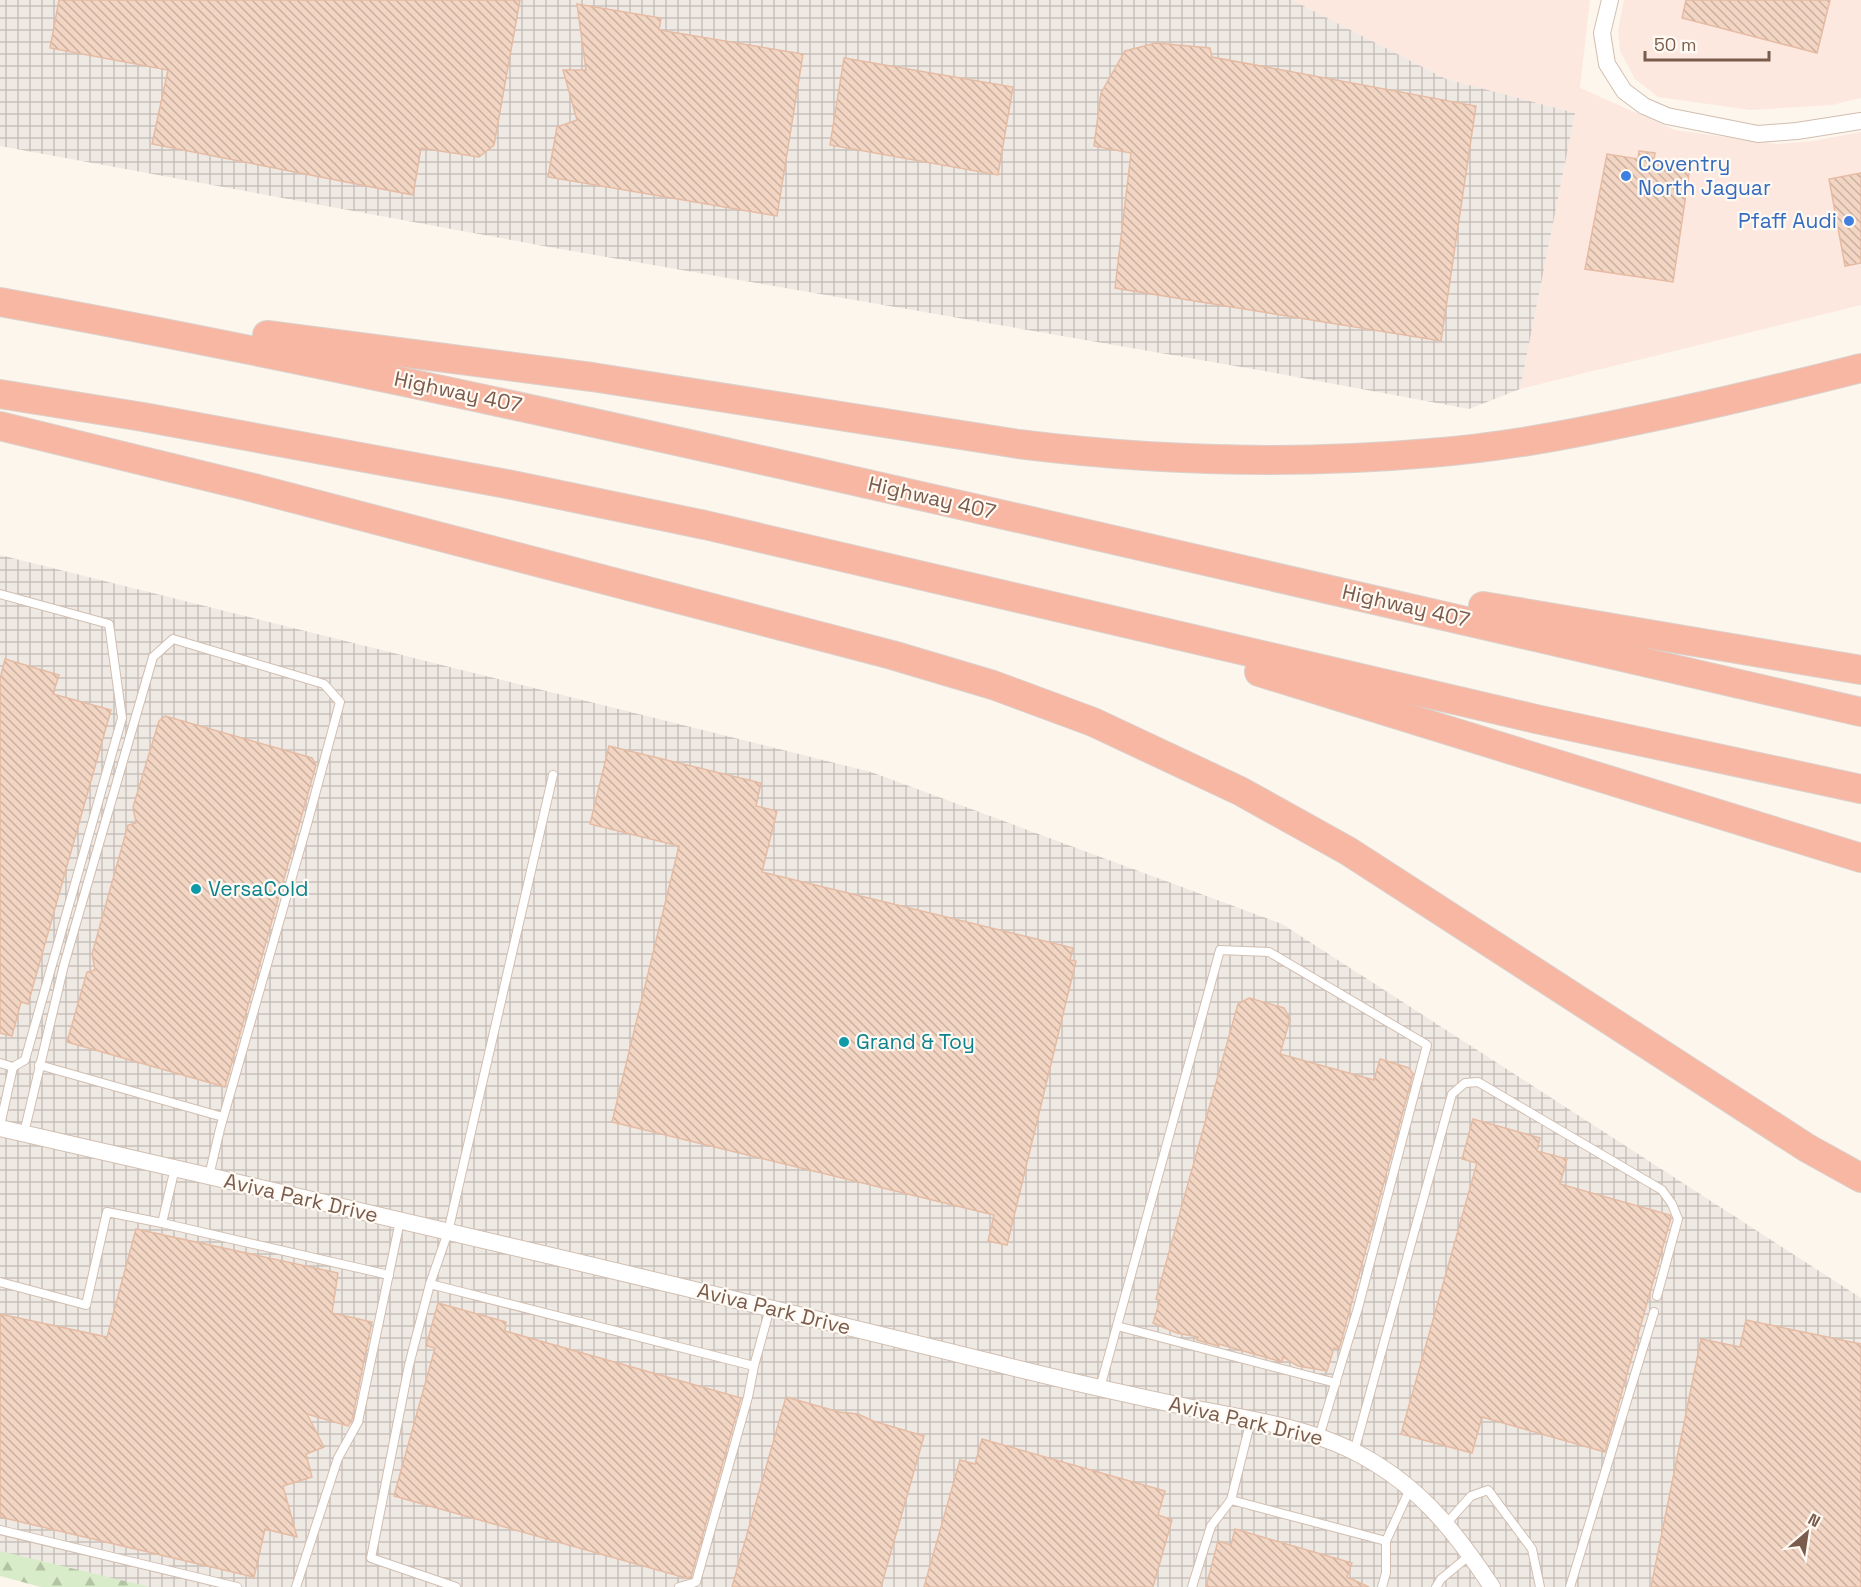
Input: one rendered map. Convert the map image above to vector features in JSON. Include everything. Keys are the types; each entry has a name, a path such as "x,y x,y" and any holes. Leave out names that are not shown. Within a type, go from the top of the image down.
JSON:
{"highway":[{"path":"0,301 592,376 1028,446 1194,460 1376,457 1432,453 1508,443 1600,428 1792,386 1861,368"},
{"name":"Highway 407","path":"0,301 280,355 475,396 1200,559 1861,712"},
{"path":"0,394 143,417 507,484 705,525 1536,719 1861,789"},
{"path":"0,426 250,487 892,655 993,685 1094,722 1240,790 1348,851 1797,1142 1861,1178"},
{"path":"1200,559 1861,670"},
{"path":"1020,598 1861,858"}],"street":[{"path":"1610,0 1602,33 1607,64 1624,91 1644,106 1667,116 1758,134 1797,131 1861,121"},
{"name":"Aviva Park Drive","path":"0,1127 1100,1388 1319,1437 1354,1452 1393,1474 1446,1524 1471,1555 1492,1587"}],"lane":[{"path":"0,594 109,624 123,718 25,1060 13,1067 0,1063"},
{"path":"24,1133 64,965 153,657 173,639 324,684 340,702 223,1117 209,1176"},
{"path":"456,1587 371,1558 409,1365 430,1284 448,1232 553,775"},
{"path":"1100,1388 1220,950 1269,952 1427,1045 1358,1308 1319,1437"},
{"path":"39,1065 223,1117"},
{"path":"0,1127 13,1067"},
{"path":"1354,1452 1452,1094 1465,1083 1478,1082 1662,1190 1672,1204 1678,1219 1657,1296"},
{"path":"162,1223 175,1168"},
{"path":"0,1282 86,1305 107,1212 389,1275"},
{"path":"296,1587 339,1458 358,1422 400,1221"},
{"path":"430,1284 754,1366"},
{"path":"679,1587 696,1582 748,1397 770,1308"},
{"path":"1570,1587 1654,1312"},
{"path":"1117,1326 1336,1383"},
{"path":"1192,1587 1211,1526 1231,1500 1251,1420"},
{"path":"1382,1587 1386,1573 1386,1541 1410,1489"},
{"path":"1446,1524 1471,1496 1488,1490 1532,1549 1539,1587"},
{"path":"1231,1500 1386,1541"},
{"path":"0,1530 237,1587"},
{"path":"1436,1587 1441,1579 1471,1555"}],"shaded area":[{"path":"0,0 1292,0 1446,79 1575,113 1520,389 1469,409 1270,372 549,247 0,146"},
{"path":"1292,0 1590,0 1580,88 1675,130 1777,144 1813,141 1861,132 1861,305 1520,389 1575,113 1446,79"},
{"path":"1624,0 1861,0 1861,98 1832,105 1750,110 1658,97 1635,79 1620,51 1618,31"},
{"path":"0,555 871,772 1282,924 1861,1298 1861,1587 146,1587 0,1554"}],"green space":[{"path":"0,1551 150,1587 41,1587 0,1576"}],"building":[{"path":"59,0 520,0 494,145 479,157 421,148 413,195 152,144 168,70 50,48"},
{"path":"1686,0 1830,0 1817,53 1682,18"},
{"path":"577,4 661,18 659,30 803,54 777,216 548,177 557,127 577,120 563,70 586,70"},
{"path":"1156,43 1210,48 1212,57 1476,106 1441,341 1115,288 1131,153 1094,146 1101,93 1125,51"},
{"path":"844,58 1013,87 998,175 830,145"},
{"path":"1639,151 1655,153 1654,161 1690,167 1673,282 1585,269 1607,154 1638,159"},
{"name":"Pfaff Audi","path":"1861,173 1861,263 1845,266 1829,179"},
{"path":"5,659 59,675 53,694 111,710 28,1004 21,1002 12,1036 0,1033 0,679"},
{"name":"VersaCold","path":"165,716 312,758 316,765 225,1087 67,1042 87,972 95,970 92,954 128,825 136,823 133,807 159,721"},
{"name":"Grand & Toy","path":"609,746 761,783 756,806 777,811 762,872 1073,948 1070,960 1076,961 1007,1245 988,1241 994,1215 612,1122 679,846 590,824"},
{"path":"1249,998 1284,1008 1290,1019 1280,1054 1374,1080 1380,1059 1409,1068 1413,1074 1340,1346 1339,1349 1334,1348 1327,1371 1298,1366 1283,1357 1282,1362 1219,1344 1219,1346 1200,1341 1197,1340 1198,1337 1177,1333 1153,1323 1160,1300 1156,1299 1238,1004"},
{"path":"1473,1119 1540,1138 1537,1151 1567,1159 1560,1184 1670,1215 1605,1452 1482,1417 1472,1453 1401,1434 1477,1163 1462,1159"},
{"path":"136,1229 338,1273 332,1313 372,1322 352,1420 348,1426 307,1414 324,1447 306,1454 312,1477 283,1486 297,1537 265,1529 254,1577 0,1517 0,1314 107,1337"},
{"path":"438,1303 506,1322 505,1331 741,1398 691,1577 686,1578 394,1496 435,1348 426,1346"},
{"path":"1746,1320 1861,1344 1861,1587 1651,1587 1701,1339 1740,1347"},
{"path":"786,1397 839,1412 858,1414 873,1421 924,1436 881,1587 732,1587"},
{"path":"982,1439 1165,1491 1158,1515 1172,1520 1153,1587 924,1587 960,1460 975,1464"},
{"path":"1235,1529 1352,1563 1347,1577 1369,1587 1206,1587 1218,1541 1231,1545"}],"place":[{"name":"Coventry North Jaguar","path":"1626,176"},
{"name":"Pfaff Audi","path":"1849,221"},
{"name":"VersaCold","path":"196,889"},
{"name":"Grand & Toy","path":"844,1042"}]}
